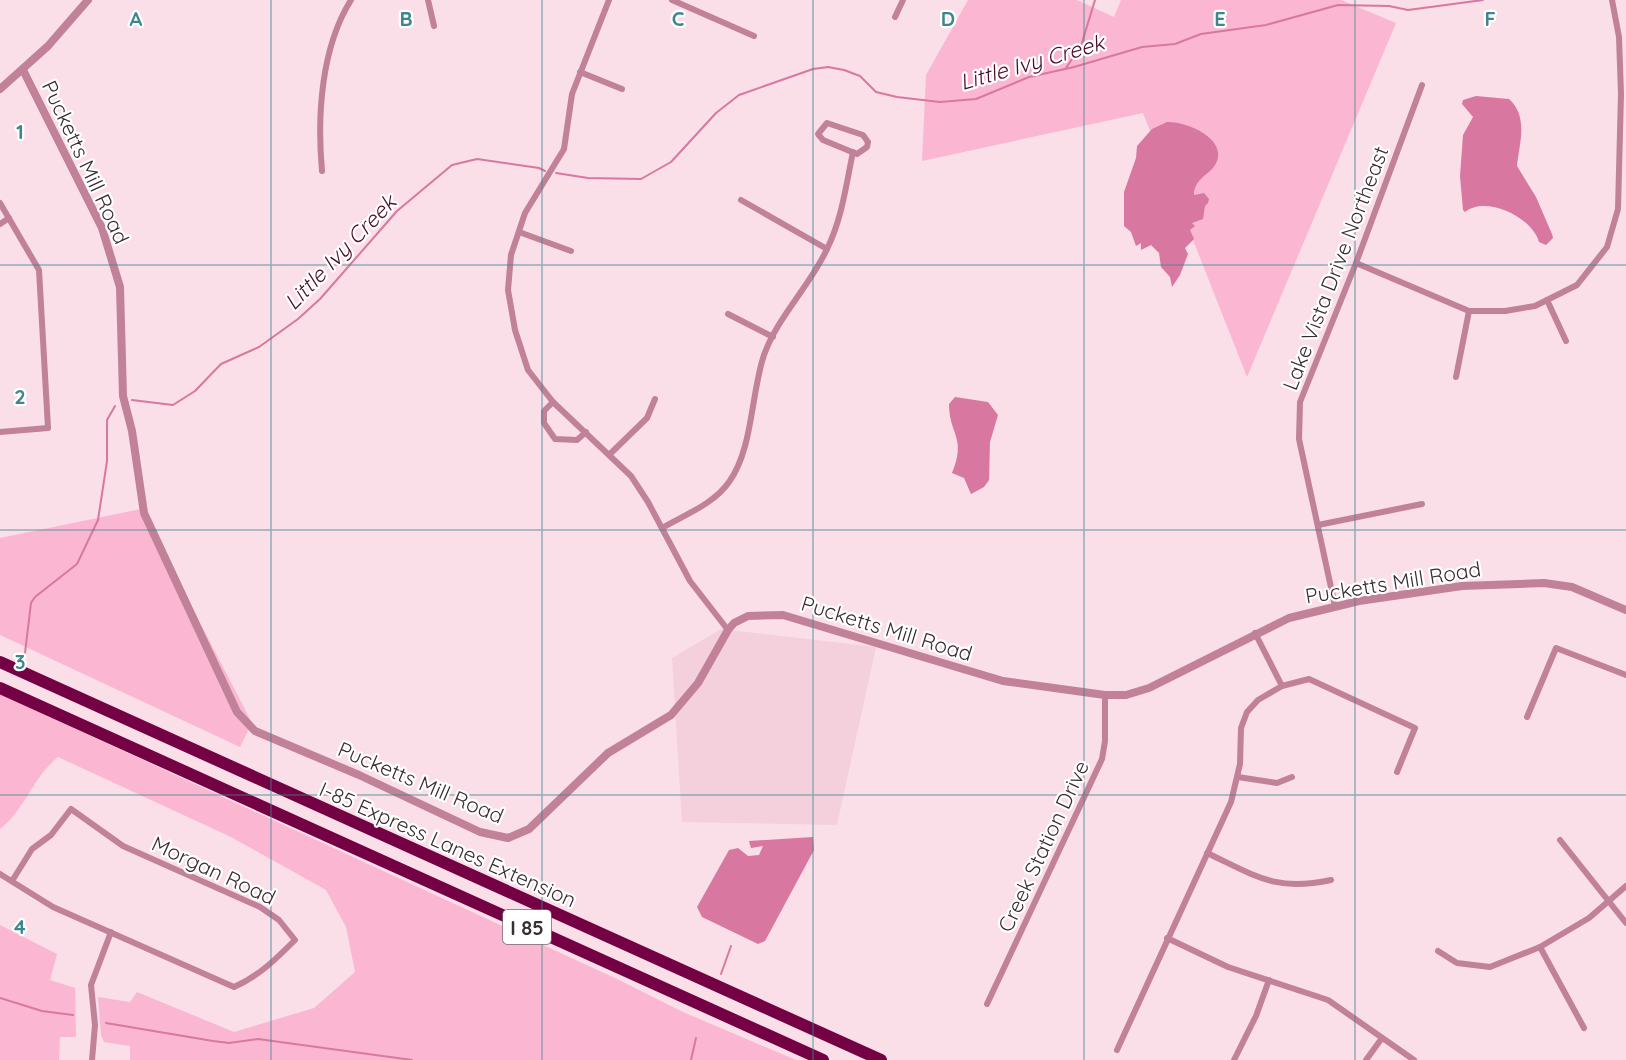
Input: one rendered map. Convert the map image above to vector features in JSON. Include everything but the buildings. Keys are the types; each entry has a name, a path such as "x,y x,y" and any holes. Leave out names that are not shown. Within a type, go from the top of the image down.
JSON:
{"highway":[{"name":"I-85 Express Lanes Extension","path":"0,662 881,1060"},
{"name":"I-85 Express Lanes Extension","path":"0,688 823,1060"}],"street":[{"path":"0,89 48,46 88,0"},
{"path":"322,171 318,128 330,50 337,26 351,0"},
{"path":"428,0 434,26"},
{"path":"609,0 572,94 564,149 525,213 511,255 508,290 515,330 528,369 553,402 631,476 690,581 728,630"},
{"path":"672,0 754,36"},
{"path":"895,17 903,0"},
{"path":"1356,263 1469,310 1505,311 1535,306 1577,285 1607,247 1618,209 1617,165 1621,94 1619,37 1612,0"},
{"name":"Pucketts Mill Road","path":"23,70 102,228 120,287 123,396 132,431 144,513 237,712 255,731 359,775 480,832 508,838 529,829 608,753 671,715 698,683 728,630 734,623 748,616 783,615 1003,681 1105,695 1126,694 1149,688 1289,618 1335,606 1462,586 1544,583 1572,587 1626,610"},
{"path":"580,72 622,89"},
{"name":"Lake Vista Drive Northeast","path":"1335,606 1299,439 1300,402 1356,263 1422,85"},
{"path":"827,123 863,135 868,142 867,147 862,152 853,152 823,140 818,134 821,128 827,123"},
{"path":"662,528 708,502 729,483 740,463 764,355 827,249 839,221 853,152"},
{"path":"1617,165 1626,165"},
{"path":"741,200 827,249"},
{"path":"0,203 39,270 48,428 0,432"},
{"path":"0,224 9,218"},
{"path":"519,232 571,251"},
{"path":"1547,300 1566,341"},
{"path":"1456,377 1469,310"},
{"path":"728,314 773,337"},
{"path":"610,454 647,418 655,399"},
{"path":"553,402 544,411 544,423 555,439 577,440 586,432"},
{"path":"1318,525 1422,504"},
{"path":"1255,633 1282,686"},
{"path":"1527,717 1556,648 1626,675"},
{"path":"1117,1050 1231,802 1238,777 1241,728 1247,712 1258,700 1282,686 1309,679 1415,728 1397,772"},
{"name":"Creek Station Drive","path":"987,1004 1102,759 1105,741 1105,695"},
{"path":"1238,777 1277,783 1292,777"},
{"name":"Morgan Road","path":"0,874 53,907 234,987 269,967 295,940 279,920 260,907 123,846 71,809 51,835 32,849 12,881"},
{"path":"1560,840 1626,923"},
{"path":"1207,853 1274,883 1291,886 1331,880"},
{"path":"1438,951 1457,963 1490,967 1540,946 1610,902 1626,886"},
{"path":"92,1060 94,1025 91,985 111,932"},
{"path":"1167,938 1228,968 1328,1000 1414,1060"},
{"path":"1540,946 1584,1028"},
{"path":"1234,1060 1256,1016 1269,980"},
{"path":"1366,1060 1382,1038"}],"shaded area":[{"path":"968,0 1077,0 1114,17 1121,0 1341,0 1396,23 1247,377 1143,113 922,161 926,75"},
{"path":"1476,96 1509,99 1519,114 1521,131 1517,166 1536,197 1552,234 1553,238 1546,245 1539,242 1527,224 1507,211 1484,206 1474,207 1465,212 1463,210 1460,176 1463,135 1473,117 1462,104 1463,100"},
{"path":"1167,122 1183,124 1202,132 1210,138 1218,152 1215,166 1200,180 1195,189 1194,195 1204,193 1209,199 1205,206 1203,219 1192,223 1195,226 1190,230 1194,239 1185,248 1188,254 1180,275 1172,287 1170,277 1161,267 1159,253 1151,245 1141,250 1141,243 1136,246 1131,232 1124,226 1124,192 1136,158 1137,146 1152,129"},
{"path":"955,397 988,402 998,415 990,442 989,480 984,487 971,494 964,478 952,473 958,444 949,404"},
{"path":"141,509 252,723 240,747 0,635 0,538"},
{"path":"721,629 876,647 837,825 682,822 672,658"},
{"path":"0,694 617,979 683,1012 796,1060 130,1060 130,1046 104,1042 101,1035 98,997 130,1002 137,992 234,1032 314,1008 355,972 346,927 326,890 231,837 58,757 42,774 16,813 0,829"},
{"path":"813,837 814,850 765,941 758,944 702,917 697,907 729,850 738,848 748,856 759,855 763,846 751,848 749,841"},
{"path":"0,925 57,954 50,980 75,988 76,1037 60,1037 59,1060 0,1060"}],"waterway":[{"path":"1066,68 1081,46 1095,0"},
{"name":"Little Ivy Creek","path":"556,173 588,178 641,179 671,162 716,113 739,95 813,69 828,67 844,70 860,76 876,92 897,97 940,102 976,99 1029,77 1074,67 1142,47 1175,44 1201,34 1266,25 1338,5 1389,6 1408,10 1483,0"},
{"name":"Little Ivy Creek","path":"132,400 173,405 195,391 221,364 259,347 298,319 320,299 397,211 452,165 477,159 539,168 545,171"},
{"name":"Little Ivy Creek","path":"25,653 31,603 35,597 77,564 98,520 107,461 107,420 115,406"},
{"path":"721,974 731,946"},
{"path":"0,998 42,1011 73,1015"},
{"path":"106,1023 229,1043 258,1039 412,1060"},
{"path":"691,1060 696,1038"}]}
